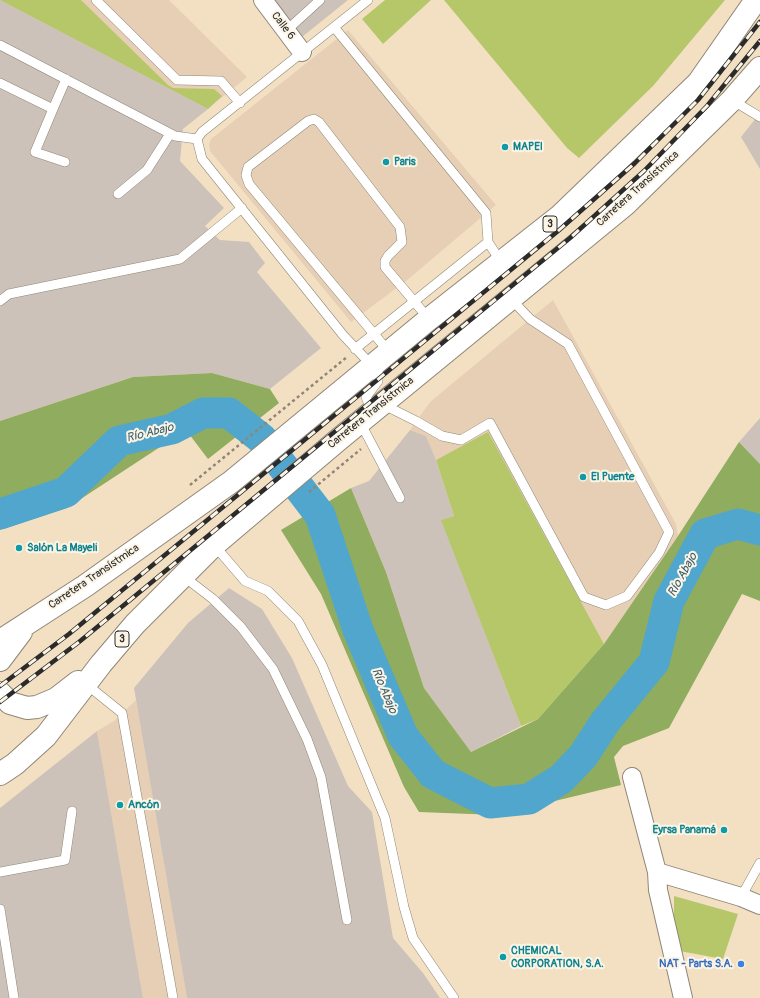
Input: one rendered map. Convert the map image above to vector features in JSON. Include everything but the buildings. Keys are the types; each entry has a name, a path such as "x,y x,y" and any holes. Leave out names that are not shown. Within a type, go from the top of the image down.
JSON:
{"main road":[{"name":"Carretera Transístmica","path":"0,641 33,618 85,586 231,482 429,319 560,216 698,83 756,0"},
{"name":"Carretera Transístmica","path":"0,774 15,764 46,736 101,664 135,624 214,545 338,440 626,204 732,100 760,69"},
{"path":"0,660 12,642 33,618"},
{"path":"0,693 10,703 28,708 37,707 56,699 101,664"}],"street":[{"name":"Calle 6","path":"263,0 287,30 302,52"},
{"path":"632,777 657,872 658,890 683,998"},
{"path":"657,872 741,897 760,905"}],"lane":[{"path":"96,0 177,80 221,82 240,102"},
{"path":"287,30 320,0"},
{"path":"368,0 202,132 197,139 202,159 356,349 378,372 379,377 366,397 400,498"},
{"path":"334,27 486,213 488,242 501,262"},
{"path":"0,45 170,134 197,139"},
{"path":"65,162 35,152 66,80"},
{"path":"0,84 53,109"},
{"path":"732,100 760,117"},
{"path":"389,352 249,184 246,175 248,167 308,121 314,119 319,122 400,227 402,242 388,256 385,261 385,267 429,319"},
{"path":"118,194 147,170 170,134"},
{"path":"0,301 9,294 180,259 242,208"},
{"path":"356,349 488,242"},
{"path":"371,413 416,420 442,436 461,440 490,422 584,597 606,605 627,596 659,553 669,532 568,344 530,319 511,299"},
{"path":"214,545 245,581 268,591 298,621 322,665 385,818 404,908 413,938 454,998"},
{"path":"182,576 213,599 241,627 273,668 304,732 321,777 347,920"},
{"path":"86,684 122,713 173,998"},
{"path":"0,872 65,860 72,811"},
{"path":"741,897 760,864"},
{"path":"0,909 14,998"}],"path":[{"path":"217,462 356,349"}],"shaded area":[{"path":"0,0 169,0 247,77 208,109"},
{"path":"0,0 208,109 183,129 180,161 224,208 205,226 220,240 249,242 265,263 257,272 321,348 270,389 212,373 133,377 0,421"},
{"path":"274,0 348,0 302,37"},
{"path":"348,30 496,205 406,281 351,322 210,151 209,145 211,139"},
{"path":"760,113 760,169 741,137"},
{"path":"553,300 676,524 678,536 604,644 488,433 436,460 426,436 410,430 430,402"},
{"path":"760,418 760,464 739,442"},
{"path":"410,430 426,436 436,460 454,516 442,520 521,726 471,752 424,688 386,572 351,488 369,481"},
{"path":"229,588 262,609 292,658 348,786 372,812 393,938 423,973 440,998 187,998 134,688 188,623"},
{"path":"136,700 187,998 143,998 97,731 114,721"},
{"path":"97,731 143,998 0,998 0,808"}],"green space":[{"path":"0,0 81,0 168,85 173,88 214,89 222,96 208,109"},
{"path":"385,0 431,0 383,44 362,19"},
{"path":"444,0 725,0 653,86 579,158 567,148"},
{"path":"212,373 270,389 279,403 208,459 186,430 67,508 0,530 0,421 133,377"},
{"path":"488,432 604,644 538,719 521,726 441,520 454,516 436,460"},
{"path":"739,442 760,464 760,601 742,594 669,728 623,746 614,757 621,785 497,815 419,812 404,787 321,594 281,530 351,488 386,572 424,688 471,752 538,719 604,644 678,536"},
{"path":"674,896 738,914 723,959 674,950"}],"waterway":[{"name":"Río Abajo","path":"0,514 66,492 119,441 172,429 203,413 229,413 262,439 320,515 358,630 403,736 433,774 490,803 529,799 561,779 583,756 605,722 654,662 669,601 705,534 738,524 760,530"}],"railway":[{"path":"0,686 69,634 558,231 635,163 698,100 760,22"},
{"path":"0,702 79,642 570,238 644,171 707,106 760,41"}],"place":[{"name":"MAPEI","path":"505,147"},
{"name":"Paris","path":"386,162"},
{"name":"El Puente","path":"583,477"},
{"name":"Salón La Mayeli","path":"19,548"},
{"name":"Ancón","path":"120,805"},
{"name":"Eyrsa Panamá","path":"724,830"},
{"name":"CHEMICAL CORPORATION, S.A.","path":"503,957"},
{"name":"NAT - Parts S.A.","path":"741,964"}]}
